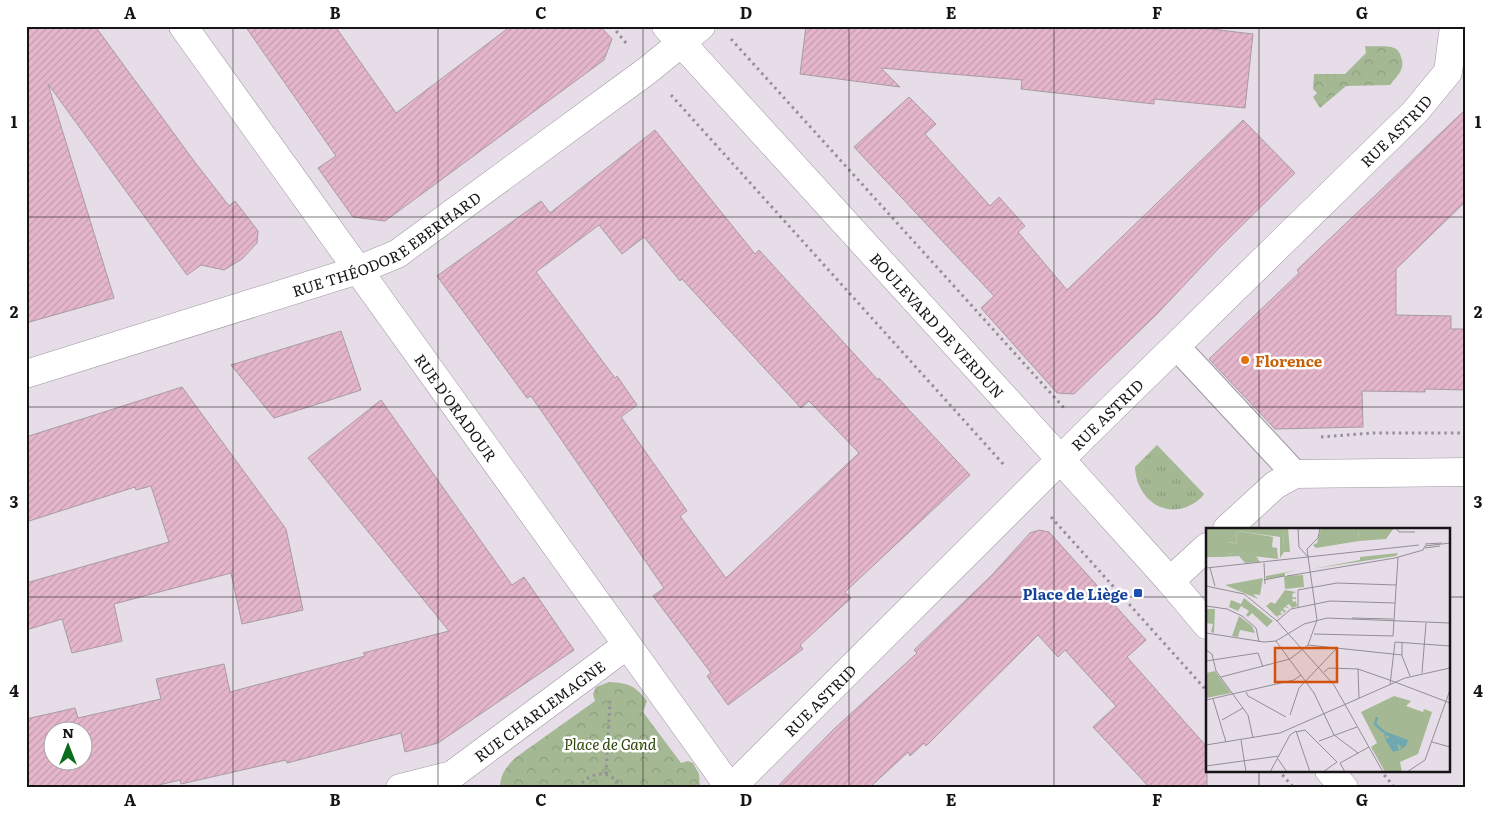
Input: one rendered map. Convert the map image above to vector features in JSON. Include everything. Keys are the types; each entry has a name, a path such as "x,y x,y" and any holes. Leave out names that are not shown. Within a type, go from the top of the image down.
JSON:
{"street":[{"name":"RUE D'ORADOUR","path":"183,26 730,788"},
{"name":"RUE ASTRID","path":"730,788 1086,434 1415,112 1448,72 1454,26"},
{"name":"RUE THÉODORE EBERHARD","path":"26,374 358,270 396,254 648,70 693,32"},
{"name":"BOULEVARD DE VERDUN","path":"693,32 1061,460 1206,624"},
{"path":"1176,346 1295,474"},
{"path":"1228,528 1275,485 1295,474 1466,472"},
{"path":"1170,581 1206,548"},
{"name":"RUE CHARLEMAGNE","path":"400,788 456,781 628,644"},
{"path":"1331,772 1344,788"}],"path":[{"path":"612,26 648,70 1206,690"},
{"path":"693,32 1086,434"},
{"path":"1272,449 1297,438 1373,433 1466,433"},
{"path":"606,774 610,701"},
{"path":"1280,772 1294,788"},
{"path":"1382,772 1395,788"},
{"path":"578,788 584,780 598,774 606,774 614,778 621,788"}],"green space":[{"path":"1365,46 1397,49 1402,61 1402,69 1398,75 1390,85 1346,86 1320,108 1313,97 1317,93 1313,89 1314,74 1345,74 1366,53"},
{"path":"1157,445 1204,494 1196,502 1185,508 1164,508 1155,504 1141,489 1135,467"},
{"name":"Place de Gand","path":"609,682 631,686 643,696 647,701 643,712 681,763 688,761 693,763 699,774 700,788 500,788 504,772 515,758 595,701 593,694 596,687"}],"building":[{"path":"26,26 95,26 229,206 235,201 258,231 257,243 242,259 224,270 201,265 187,275 48,84 114,298 26,323"},
{"path":"245,26 335,26 396,113 511,26 600,26 612,39 604,60 385,221 353,217 318,168 336,156"},
{"path":"806,26 1186,26 1253,34 1245,108 1154,99 1154,104 1021,89 1022,80 881,68 900,87 800,74"},
{"path":"909,97 936,124 925,134 990,206 999,197 1025,226 1018,232 1067,290 1243,120 1295,173 1219,248 1157,314 1074,394 1057,393 981,308 994,296 854,147"},
{"path":"1466,109 1466,201 1396,269 1396,315 1451,316 1451,329 1466,329 1466,390 1425,389 1425,392 1362,391 1363,427 1275,429 1209,359 1299,273 1297,270"},
{"path":"655,130 755,254 759,250 878,380 879,378 970,475 845,592 851,598 800,645 803,649 728,705 707,676 711,673 653,596 664,588 531,396 527,398 437,276 541,201 550,213","holes":["599,225 622,254 644,237 680,281 682,279 801,408 809,401 859,453 726,578 680,516 687,511 621,417 637,405 617,376 615,378 536,272"]},
{"path":"341,331 361,390 274,418 231,365"},
{"path":"182,387 286,529 303,610 242,624 231,573 114,604 122,641 72,653 62,619 26,630 26,583 169,542 151,486 136,490 135,487 26,522 26,437"},
{"path":"381,400 512,585 524,577 574,650 438,743 405,752 401,733 287,763 286,760 181,784 180,780 146,788 26,788 26,719 75,708 78,718 161,699 156,679 224,664 230,692 365,656 363,653 449,631 308,458"},
{"path":"1039,530 1049,532 1146,640 1127,657 1206,746 1207,788 1150,788 1093,727 1116,706 1065,650 1058,657 1038,635 926,746 924,743 910,756 908,752 869,788 776,788 833,730 917,653 914,650 992,575 1030,533"}],"place":[{"name":"Florence","path":"1245,360"},
{"name":"Place de Liège","path":"1138,593"}]}
